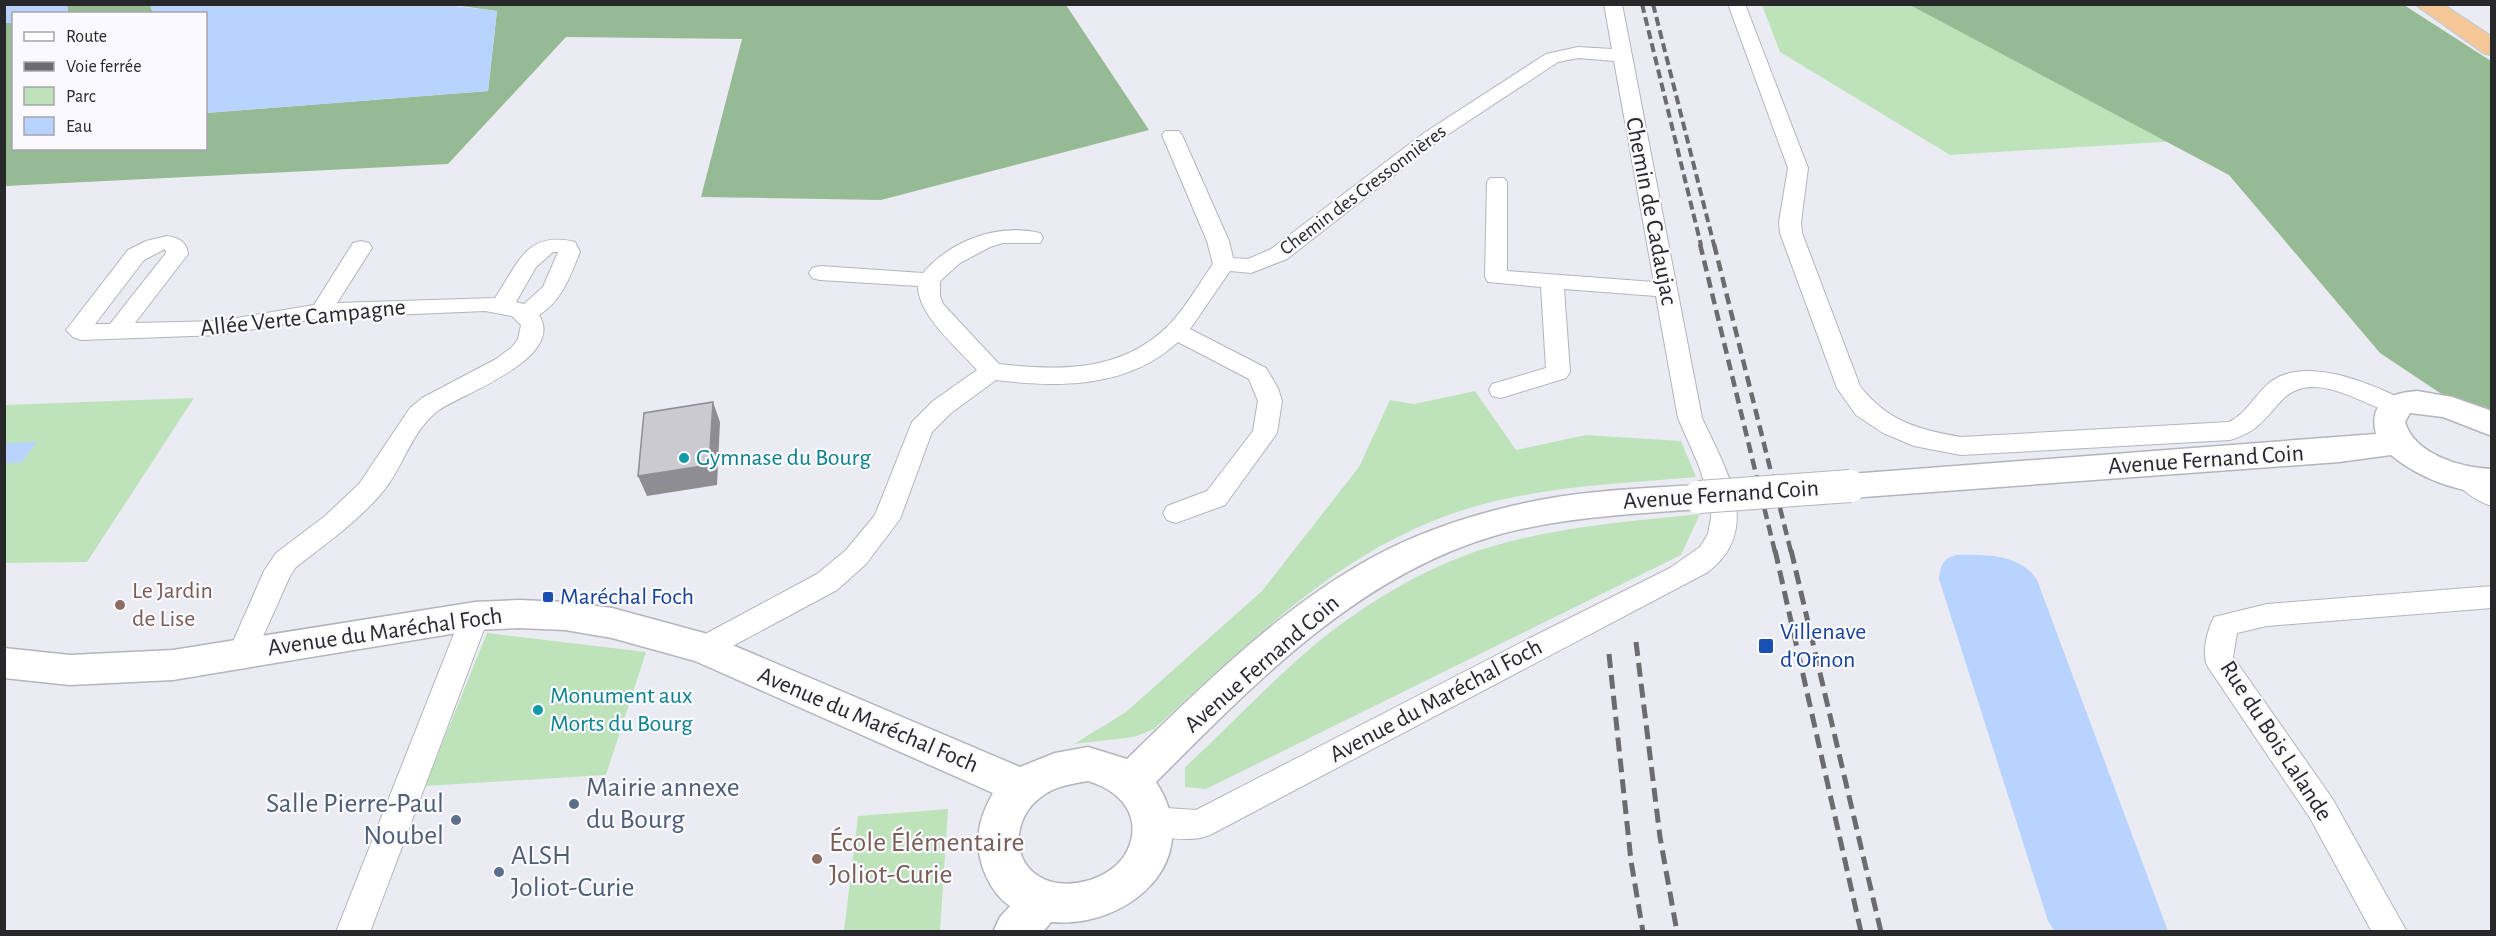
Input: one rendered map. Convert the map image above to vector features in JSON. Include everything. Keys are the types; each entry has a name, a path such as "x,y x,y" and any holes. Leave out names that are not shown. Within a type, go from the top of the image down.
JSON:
{"highway":[{"path":"2426,4 2492,48"},
{"path":"2460,4 2492,25"}],"main road":[{"path":"2483,486 2429,465 2400,443 2392,432 2389,422 2391,414 2398,407 2417,402 2442,404 2476,416 2492,425"},
{"name":"Avenue Fernand Coin","path":"1131,781 1239,679 1338,597 1394,563 1452,537 1519,517 1589,505 2339,450 2400,443"},
{"name":"Avenue du Maréchal Foch","path":"4,663 70,670 173,665 475,616 519,614 565,616 612,623 704,648 1022,788"},
{"path":"1088,764 1111,770 1131,781 1146,799 1152,821 1151,845 1140,868 1121,887 1096,899 1070,904 1043,900 1021,889 1006,872 998,850 998,828 1006,806 1022,788 1049,771 1064,766 1088,764"},
{"path":"1016,932 1043,900"}],"street":[{"name":"Chemin de Cadaujac","path":"1613,4 1690,418 1713,470 1723,500 1724,518 1721,537 1713,551"},
{"path":"1736,4 1798,168 1790,222 1791,233 1849,388 1865,409 1880,420 1923,440 1976,447 2230,431 2248,425 2279,388 2287,383 2300,380 2324,381 2358,389 2398,407"},
{"name":"Chemin des Cressonnières","path":"1224,264 1251,266 1279,254 1431,137 1552,58 1580,52 1623,56"},
{"path":"929,280 929,296 933,307 992,371 1053,378 1093,374 1126,365 1142,357 1176,331 1224,264 1218,241 1172,135"},
{"path":"1497,182 1496,277 1666,290"},
{"path":"820,273 929,280 951,260 990,240 1032,238"},
{"path":"242,653 278,571 286,560 343,516 362,498 379,478 407,428 419,413 432,402 500,367 526,346 532,326 525,314 549,297 569,252 567,247 552,244 535,253 515,288 502,305"},
{"path":"321,311 361,248"},
{"path":"1501,390 1558,372 1552,280"},
{"name":"Allée Verte Campagne","path":"117,331 219,328 321,311 502,305 525,314"},
{"path":"1176,331 1258,374 1270,401 1265,433 1216,498 1176,513"},
{"path":"704,648 826,582 856,557 887,519 896,500 915,437 921,428 942,407 992,371"},
{"name":"Avenue du Maréchal Foch","path":"1152,821 1199,825 1530,651 1637,599 1699,564 1713,551"},
{"name":"Rue du Bois Lalande","path":"2390,932 2321,808 2218,658 2224,625 2267,615 2492,597"},
{"path":"353,932 475,616"}],"green space":[{"path":"446,4 1066,5 1149,130 881,200 701,197 742,39 566,37 448,164 5,186 4,23 12,23 12,150 207,150 207,113 488,91 497,11"},
{"path":"67,5 150,5 153,12 68,12"},
{"path":"1762,5 1931,5 2179,141 1950,155 1780,52"},
{"path":"1910,5 2404,5 2491,61 2491,427 2380,353 2229,175"},
{"path":"1475,391 1516,450 1586,435 1681,441 1696,477 1536,493 1484,504 1435,520 1390,541 1347,567 1306,596 1267,627 1154,729 1134,737 1074,744 1126,712 1262,591 1359,467 1390,400 1414,404"},
{"path":"194,398 87,562 5,563 4,405"},
{"path":"1700,514 1681,555 1206,789 1185,787 1185,767 1284,672 1338,627 1403,584 1449,562 1522,538 1598,525"},
{"path":"487,633 646,652 606,775 425,786"},
{"path":"948,809 940,931 844,931 858,816"}],"water":[{"path":"5,4 67,5 68,12 12,12 12,23 5,23"},
{"path":"150,5 446,5 497,11 488,91 207,113 207,12 153,12"},
{"path":"37,442 21,463 5,463 5,443"},
{"path":"1956,555 1979,555 2012,560 2030,571 2037,580 2168,931 2054,931 2048,921 1939,579 1943,563"}],"building":[{"path":"713,402 709,465 638,476 644,413"}],"railway":[{"path":"1642,4 1701,245"},
{"path":"1653,4 1714,245"},
{"path":"1700,244 1775,552"},
{"path":"1714,244 1791,552"},
{"path":"1775,550 1861,932"},
{"path":"1791,550 1881,932"},
{"path":"1636,642 1660,837 1677,932"},
{"path":"1609,654 1631,861 1643,932"}],"place":[{"name":"Gymnase du Bourg","path":"684,458"},
{"name":"Maréchal Foch","path":"548,597"},
{"name":"Le Jardin de Lise","path":"120,605"},
{"name":"Villenave d'Ornon","path":"1766,646"},
{"name":"Monument aux Morts du Bourg","path":"538,710"},
{"name":"Mairie annexe du Bourg","path":"574,804"},
{"name":"Salle Pierre-Paul Noubel","path":"456,820"},
{"name":"École Élémentaire Joliot-Curie","path":"817,859"},
{"name":"ALSH Joliot-Curie","path":"499,872"}]}
